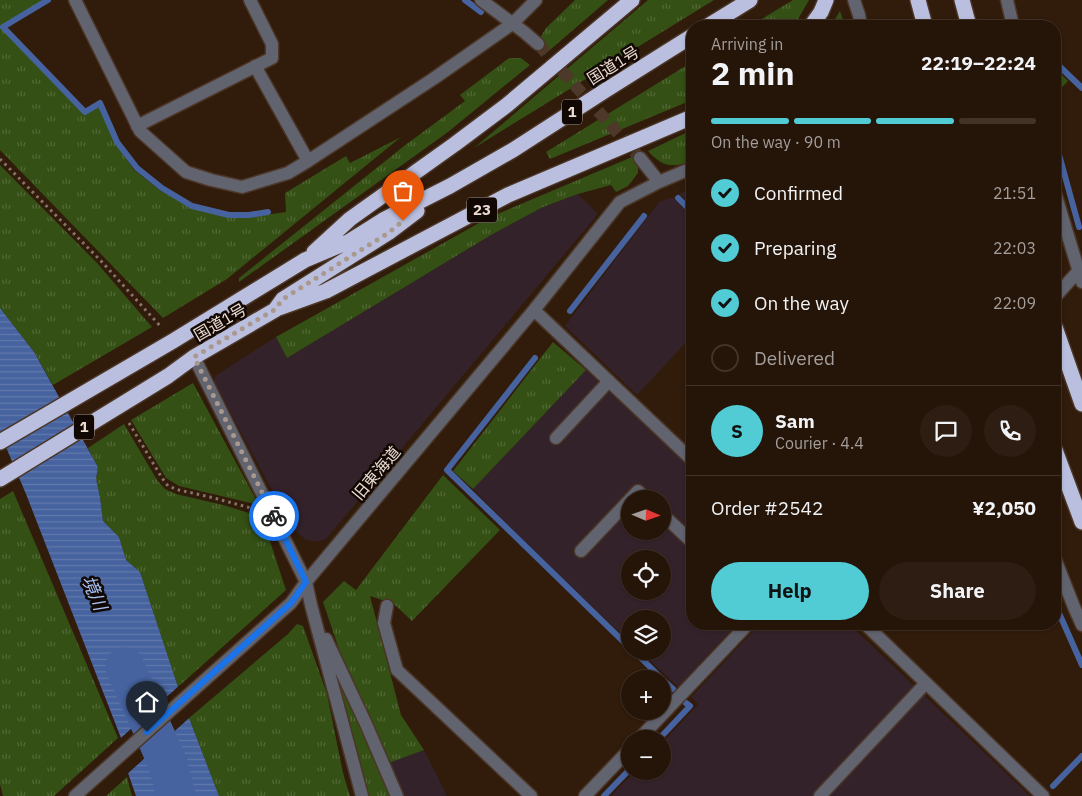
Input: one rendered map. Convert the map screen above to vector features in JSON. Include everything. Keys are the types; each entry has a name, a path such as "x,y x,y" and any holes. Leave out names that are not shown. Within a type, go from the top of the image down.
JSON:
{"highway":[{"path":"305,260 350,218 456,144 507,105 632,0"},
{"path":"718,20 750,0"},
{"path":"918,0 923,20"},
{"path":"962,0 967,20"},
{"path":"815,20 823,6"},
{"name":"国道1号","path":"0,442 173,341 305,260 348,242 383,220 450,186 513,150 686,40"},
{"name":"23","path":"274,310 326,291 508,195 686,120"},
{"name":"国道1号","path":"0,479 168,376 194,357 274,310 283,299 388,233 450,186"},
{"path":"1061,344 1082,404"},
{"path":"1061,466 1082,522"}],"street":[{"path":"75,0 140,131 186,172 242,187 288,173 308,161 433,79 512,24 536,0"},
{"path":"137,126 272,58 272,44 250,0"},
{"path":"480,0 538,44"},
{"path":"854,0 860,20"},
{"path":"1007,0 1012,20"},
{"path":"255,66 308,161"},
{"path":"640,158 658,182"},
{"name":"旧東海道","path":"74,796 291,603 306,582 534,310 620,202 658,182 686,170"},
{"path":"1061,211 1081,273 1061,291"},
{"path":"534,310 686,454"},
{"path":"194,357 306,582 362,796"},
{"path":"556,438 609,381"},
{"path":"582,551 621,509"},
{"path":"671,522 686,536"},
{"path":"1061,574 1082,625"},
{"path":"311,605 398,796"},
{"path":"387,606 384,623 398,670 531,796"},
{"path":"648,730 742,630"},
{"path":"871,630 1043,796"},
{"path":"820,796 926,683"},
{"path":"585,796 621,758"}],"path":[{"path":"0,159 102,262 173,341"},
{"path":"129,423 168,486 273,514"}],"shaded area":[{"path":"686,191 686,201 679,194"},
{"path":"578,194 598,214 326,539 315,542 305,539 294,530 282,509 214,382 215,376 276,337 287,358 491,235 543,207"},
{"path":"672,197 686,211 686,342 637,395 565,326 659,202"},
{"path":"586,370 686,464 686,630 731,630 678,687 671,680 671,670 660,670 650,660 671,660 671,610 621,610 621,634 533,551 473,489"},
{"path":"754,630 855,630 1030,796 611,796 626,780 671,780 671,733 698,704 691,697"},
{"path":"424,750 447,796 393,796 381,766"}],"green space":[{"path":"0,0 44,0 1,27 84,114 99,106 115,143 134,170 161,191 192,208 227,217 250,217 286,212 285,193 346,156 350,163 401,137 227,279 163,318 0,150"},
{"path":"575,0 608,0 544,55 539,52 540,38 546,28"},
{"path":"648,0 714,0 474,148"},
{"path":"793,0 809,0 797,20 760,20"},
{"path":"840,11 843,20 835,20"},
{"path":"509,58 521,58 530,65 448,132 239,282 239,278 404,146 465,101 460,95"},
{"path":"686,66 686,102 550,159 546,152"},
{"path":"1061,74 1068,81 1061,88"},
{"path":"686,133 686,163 669,165 658,160 648,151"},
{"path":"632,157 638,164 638,173 628,186 616,192 611,185 578,194 543,207 491,235 287,358 276,337 488,218"},
{"path":"0,165 97,263 152,327 53,385 34,352 0,308"},
{"path":"553,342 586,370 473,489 453,471"},
{"path":"193,383 259,505 179,486 166,478 131,420"},
{"path":"124,424 157,480 165,489 176,494 223,505 262,517 286,590 178,687 140,572 126,560 119,537 103,521 96,479 98,467 88,448"},
{"path":"443,475 500,530 412,621 394,604 370,596 401,715 424,750 389,763 343,661 323,602 344,581 356,590"},
{"path":"13,491 118,738 54,796 3,796 0,784 0,499"},
{"path":"297,624 303,626 327,694 343,773 350,796 219,796 189,718 288,634"},
{"path":"332,668 340,678 393,796 369,796"},
{"path":"127,777 132,796 106,796"}],"water":[{"path":"0,308 34,352 98,467 96,479 103,521 119,537 126,560 140,572 178,687 121,738 26,494 0,433"},
{"path":"189,718 219,796 136,796 128,773"}],"pier":[{"path":"180,685 180,689 123,740 119,740"},
{"path":"189,715 191,716 126,775 126,771"}],"waterway":[{"path":"48,0 3,27 85,112 100,103 117,142 137,168 162,188 192,206 229,215 249,215 268,212"},
{"path":"465,0 481,12"},
{"path":"1061,68 1082,88"},
{"path":"1061,162 1079,227"},
{"path":"678,198 686,206"},
{"path":"570,311 644,216"},
{"path":"535,358 447,470 621,639"},
{"path":"1061,618 1082,665"},
{"path":"643,660 653,670"},
{"name":"境川","path":"125,667 168,764 176,796"},
{"path":"667,730 690,706 686,703"},
{"path":"1053,786 1082,756"},
{"path":"604,796 621,778"}],"tunnel":[{"path":"538,44 640,158"}],"way so far":[{"path":"274,516 194,357 274,310 283,299 388,233 403,221"}],"route":[{"path":"147,732 291,603 306,582 274,516"}]}
